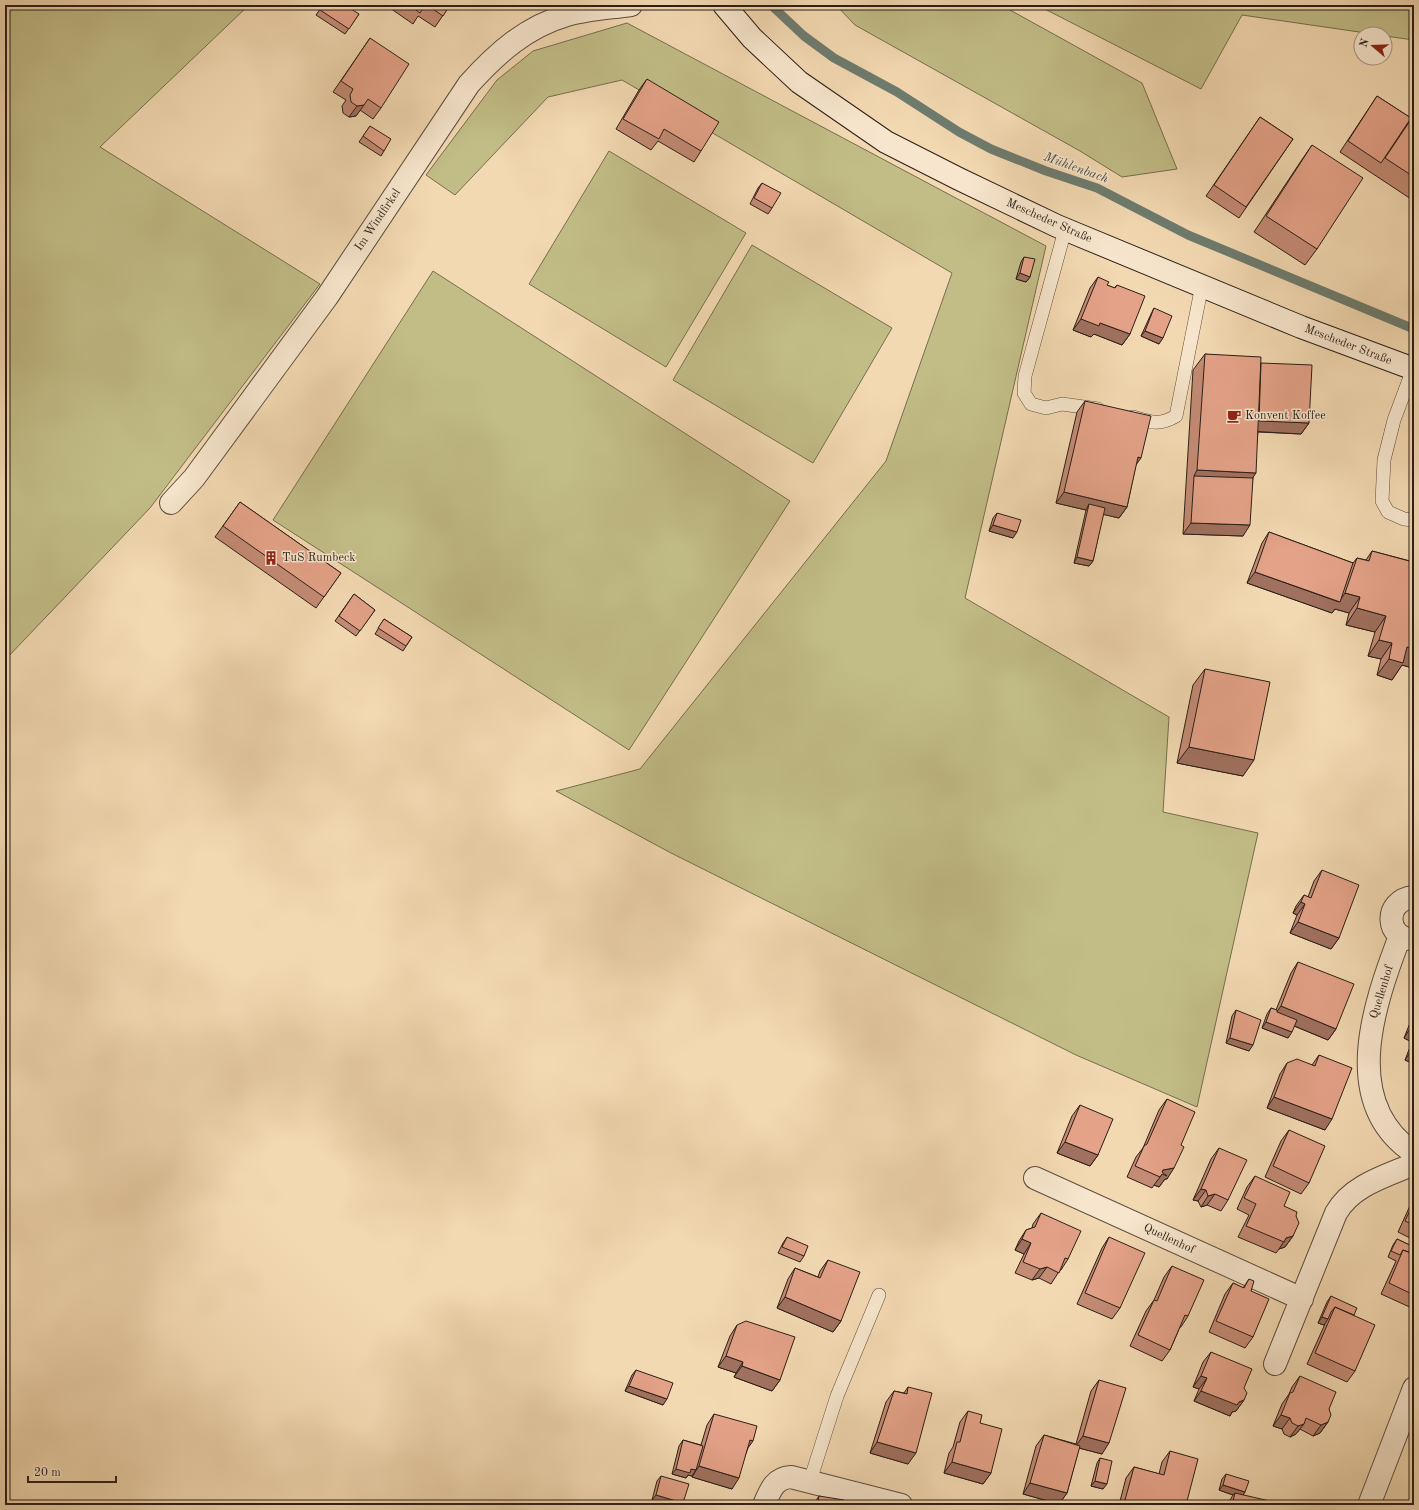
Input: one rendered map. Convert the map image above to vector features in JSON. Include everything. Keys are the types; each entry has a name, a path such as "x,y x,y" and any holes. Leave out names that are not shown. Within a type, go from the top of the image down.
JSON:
{"street":[{"name":"Im Windfirkel","path":"171,503 194,478 327,297 469,84 491,59 514,40 537,27 560,10 631,5"},
{"name":"Mescheder Straße","path":"724,5 752,38 798,82 886,142 958,179 1065,230 1202,285 1301,327 1413,369"},
{"name":"Quellenhof","path":"1414,897 1405,897 1392,910 1391,920 1394,929 1407,937 1377,1002 1370,1035 1368,1064 1370,1082 1383,1121 1392,1135 1414,1153"},
{"path":"1275,1364 1336,1214 1343,1202 1356,1191 1370,1183 1414,1164"},
{"name":"Quellenhof","path":"1035,1178 1302,1299"},
{"path":"1369,1505 1414,1388"},
{"path":"764,1505 775,1483 783,1477 810,1481 901,1505"}],"lane":[{"path":"1065,230 1025,376 1024,393 1031,404 1046,408 1062,404 1089,407 1157,423 1167,422 1176,416 1202,285"},
{"path":"1413,369 1394,420 1384,460 1382,501 1388,512 1404,519 1414,520"},
{"path":"810,1481 837,1396 879,1295"}],"shaded area":[{"path":"5,5 249,5 100,147 320,284 150,508 5,660"},
{"path":"836,5 1001,5 1142,83 1177,169 1122,177 1080,151 855,25"},
{"path":"1037,5 1414,5 1414,40 1393,37 1393,26 1353,26 1353,31 1242,15 1201,89"},
{"path":"627,23 1046,246 965,598 1169,717 1163,812 1258,833 1197,1107 1076,1055 671,853 556,791 640,769 886,461 952,273 622,80 548,97 455,195 426,175 497,80 533,51"},
{"path":"609,151 746,233 666,367 529,284"},
{"path":"752,245 892,328 813,463 673,380"},
{"path":"433,271 790,501 629,750 273,520"}],"building":[{"path":"323,5 345,5 359,14 349,29 320,10"},
{"path":"409,5 425,5 420,13"},
{"path":"427,5 450,5 443,16"},
{"path":"370,38 409,64 381,108 368,99 364,105 357,106 351,102 350,95 353,89 341,81"},
{"path":"647,79 719,122 701,151 664,129 659,139 623,119"},
{"path":"1377,96 1411,118 1381,163 1348,141"},
{"path":"1414,115 1414,177 1385,158"},
{"path":"1260,117 1293,139 1246,207 1214,185"},
{"path":"370,126 391,139 384,151 363,136"},
{"path":"1312,145 1363,178 1317,249 1266,216"},
{"path":"762,183 781,193 772,208 754,198"},
{"path":"1024,257 1035,259 1030,277 1020,273"},
{"path":"1098,277 1109,282 1107,285 1115,288 1117,285 1145,296 1130,334 1100,323 1099,326 1081,319"},
{"path":"1154,308 1172,316 1163,338 1145,331"},
{"path":"1205,354 1261,357 1256,473 1197,470"},
{"path":"1261,363 1312,365 1309,423 1259,421"},
{"path":"1085,401 1151,416 1141,458 1138,457 1127,507 1064,492"},
{"path":"1194,476 1253,478 1250,525 1191,523"},
{"path":"240,502 341,573 324,597 223,526"},
{"path":"1089,504 1105,508 1093,561 1077,557"},
{"path":"997,513 1021,520 1017,532 993,525"},
{"path":"1269,532 1353,563 1340,602 1255,572"},
{"path":"1372,551 1413,562 1414,559 1414,649 1407,647 1403,663 1389,659 1392,643 1379,640 1386,616 1357,608 1360,597 1345,593 1357,558 1369,561"},
{"path":"354,594 375,610 360,631 339,616"},
{"path":"384,619 412,637 406,646 378,628"},
{"path":"1205,669 1270,682 1254,760 1189,747"},
{"path":"1322,870 1359,885 1339,938 1298,922 1305,904 1301,902 1304,895 1311,898"},
{"path":"1298,962 1354,984 1336,1029 1281,1006"},
{"path":"1271,1008 1297,1020 1292,1032 1266,1022"},
{"path":"1236,1010 1261,1020 1253,1045 1230,1038"},
{"path":"1414,1021 1414,1028 1411,1027"},
{"path":"1414,1041 1414,1057 1409,1054"},
{"path":"1319,1055 1352,1068 1332,1119 1274,1097 1287,1063 1297,1059 1315,1066"},
{"path":"1167,1099 1195,1112 1181,1145 1184,1147 1174,1168 1163,1170 1162,1172 1167,1176 1162,1174 1160,1177 1135,1166 1144,1146 1147,1144"},
{"path":"1080,1105 1113,1119 1098,1155 1065,1142"},
{"path":"1289,1130 1325,1146 1309,1183 1273,1166"},
{"path":"1219,1148 1247,1160 1228,1200 1215,1194 1208,1196 1206,1190 1201,1189"},
{"path":"1255,1176 1290,1192 1284,1206 1297,1212 1296,1216 1299,1223 1293,1236 1286,1238 1284,1242 1246,1226 1256,1204 1244,1198"},
{"path":"1414,1202 1414,1225 1405,1221"},
{"path":"1041,1213 1081,1231 1068,1259 1065,1258 1059,1273 1047,1267 1040,1269 1023,1262 1031,1243 1022,1239 1026,1230 1035,1227"},
{"path":"787,1237 808,1246 804,1256 782,1247"},
{"path":"1109,1237 1145,1253 1120,1308 1085,1293"},
{"path":"1397,1239 1414,1247 1414,1254 1403,1250 1400,1255 1391,1251"},
{"path":"1403,1250 1414,1254 1414,1295 1389,1283"},
{"path":"828,1260 860,1272 841,1321 785,1297 795,1268 820,1278"},
{"path":"1172,1266 1204,1280 1188,1316 1185,1315 1170,1350 1138,1335 1154,1300 1157,1301"},
{"path":"1249,1279 1254,1281 1251,1291 1269,1299 1253,1337 1216,1321 1233,1283 1244,1288"},
{"path":"1331,1296 1357,1308 1354,1315 1335,1307 1328,1319 1322,1317"},
{"path":"1335,1307 1375,1325 1355,1371 1315,1353"},
{"path":"746,1321 795,1337 780,1380 742,1366 743,1362 726,1356 737,1325"},
{"path":"1211,1352 1252,1369 1244,1388 1247,1393 1244,1400 1239,1402 1237,1405 1201,1391 1207,1378 1201,1376"},
{"path":"636,1370 673,1383 667,1399 629,1386"},
{"path":"1300,1376 1336,1392 1329,1409 1331,1415 1328,1422 1321,1425 1306,1418 1304,1424 1298,1426 1292,1423 1290,1418 1281,1415 1290,1393 1293,1392"},
{"path":"1099,1380 1126,1388 1109,1443 1083,1436"},
{"path":"908,1387 932,1393 916,1453 877,1442 894,1391 907,1394"},
{"path":"968,1411 982,1415 980,1423 1002,1429 991,1473 952,1462 957,1442 960,1442"},
{"path":"714,1414 757,1426 753,1441 750,1440 739,1478 699,1466"},
{"path":"1044,1435 1080,1446 1067,1493 1030,1483"},
{"path":"683,1440 703,1446 696,1470 691,1469 690,1473 676,1469"},
{"path":"1170,1451 1198,1459 1186,1505 1144,1505 1125,1500 1134,1467 1164,1475"},
{"path":"1100,1458 1112,1461 1107,1484 1095,1481"},
{"path":"1226,1474 1249,1481 1245,1492 1223,1485"},
{"path":"661,1476 689,1484 683,1503 656,1495"},
{"path":"1235,1493 1274,1502 1273,1505 1232,1505"},
{"path":"819,1496 844,1500 844,1505 806,1505 807,1501 818,1503"},
{"path":"1202,1502 1212,1505 1201,1505"}],"waterway":[{"name":"Mühlenbach","path":"771,5 804,36 834,58 897,92 959,132 991,149 1046,171 1097,188 1188,235 1414,329"}],"place":[{"name":"Konvent Koffee","path":"1234,416"},
{"name":"TuS Rumbeck","path":"271,558"}]}
